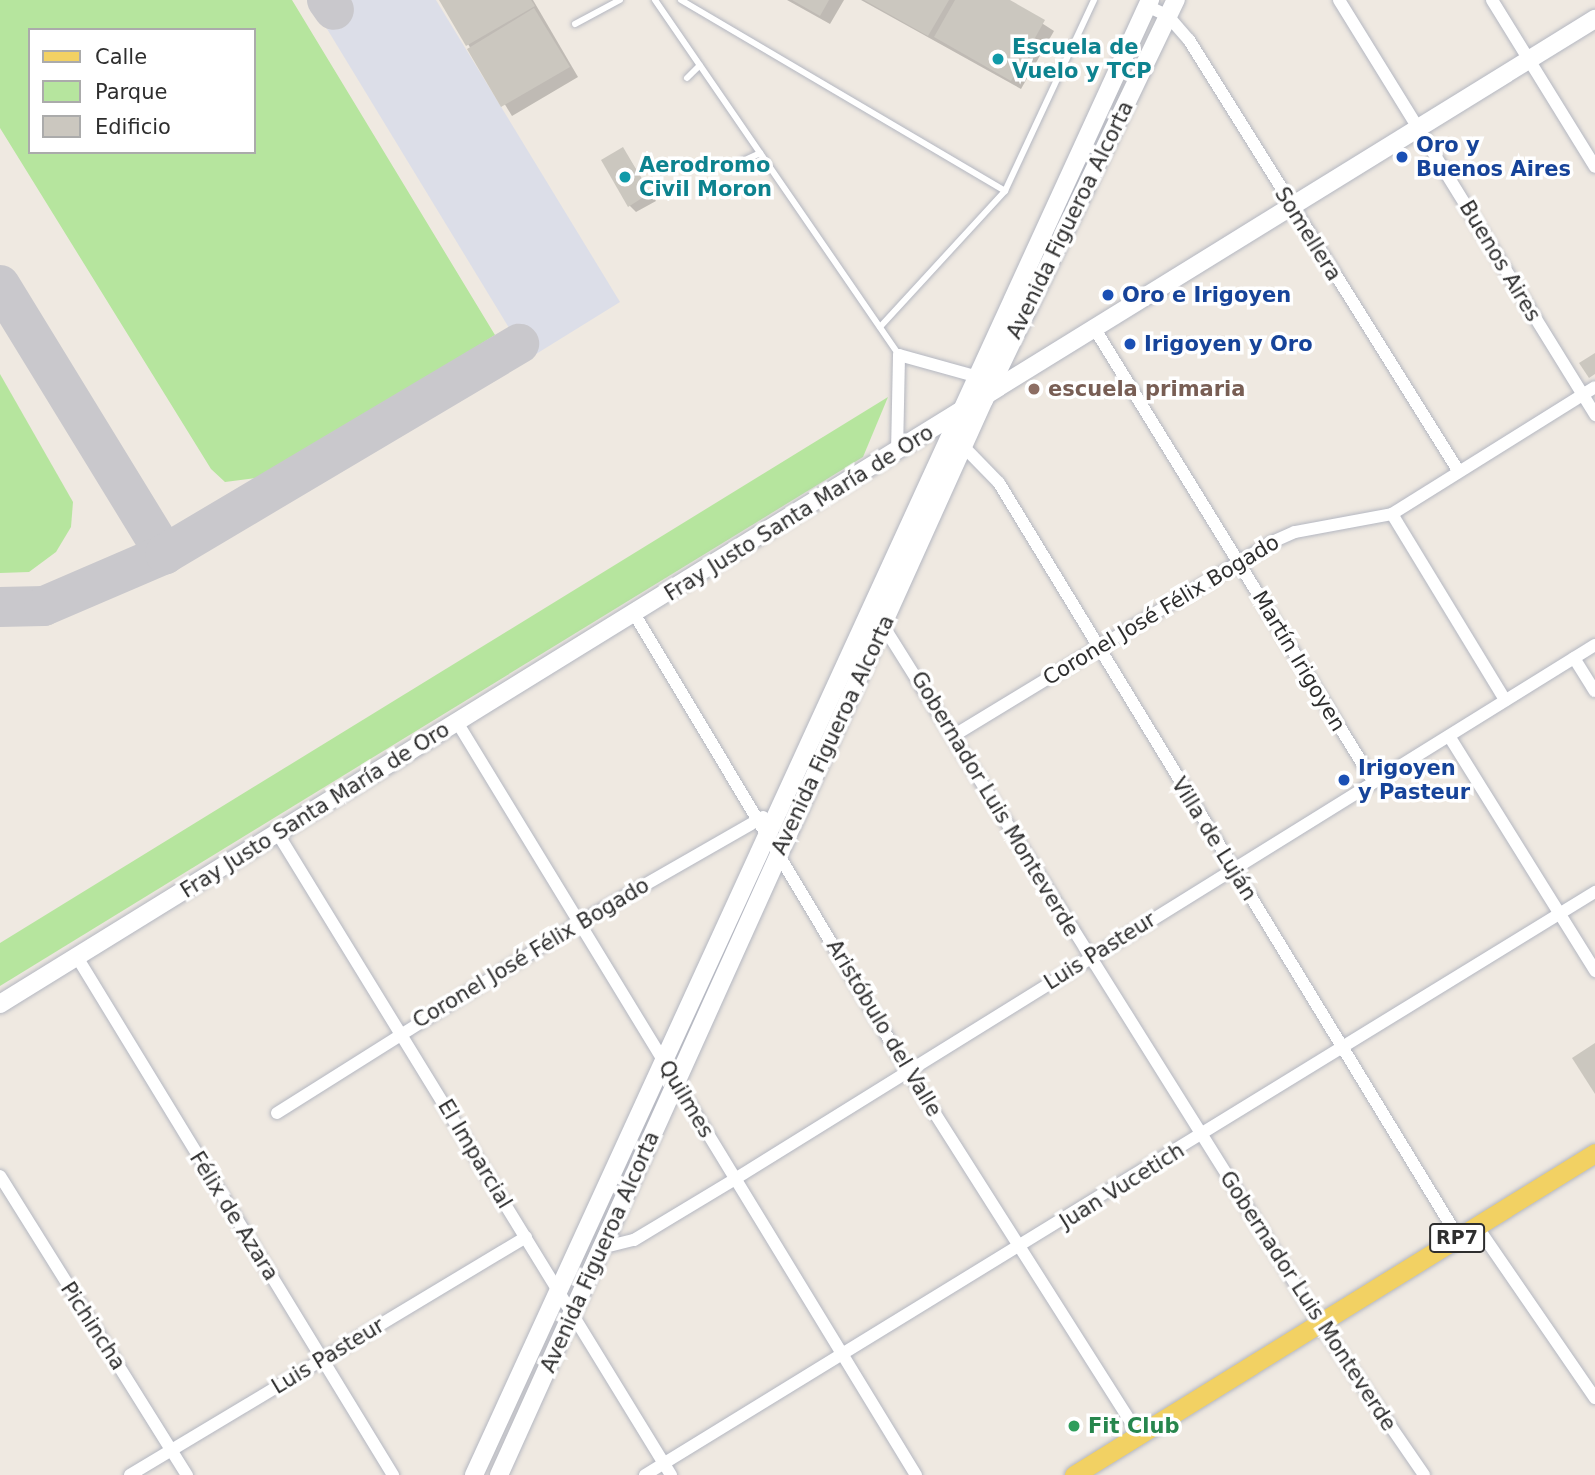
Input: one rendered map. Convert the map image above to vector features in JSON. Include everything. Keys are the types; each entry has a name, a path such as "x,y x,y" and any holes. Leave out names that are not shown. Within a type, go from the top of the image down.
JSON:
{"main road":[{"name":"Avenida Figueroa Alcorta","path":"474,1475 662,1060 766,822 1148,3"},
{"name":"Avenida Figueroa Alcorta","path":"499,1475 778,852 884,627 984,400 1172,8"},
{"name":"Fray Justo Santa María de Oro","path":"0,1004 957,417 1093,326 1595,19"},
{"name":"RP7","path":"1074,1475 1097,1469 1140,1436 1595,1153"}],"street":[{"name":"Buenos Aires","path":"1339,0 1595,415"},
{"path":"1492,0 1595,167"},
{"path":"1148,3 1172,8"},
{"name":"Somellera","path":"1172,8 1290,205 1459,472"},
{"name":"Martín Irigoyen","path":"1093,326 1373,781"},
{"path":"897,452 899,355 993,381"},
{"name":"Coronel José Félix Bogado","path":"953,736 1238,561 1295,532 1392,514 1595,387"},
{"name":"Villa de Luján","path":"964,447 999,483 1096,647 1458,1237"},
{"path":"1392,514 1504,699"},
{"name":"Aristóbulo del Valle","path":"635,615 766,822 778,852 908,1071 1140,1436"},
{"name":"Gobernador Luis Monteverde","path":"884,627 1088,958 1321,1325 1424,1475"},
{"name":"Luis Pasteur","path":"601,1248 634,1240 735,1179 1449,736 1504,699 1595,645"},
{"path":"1574,658 1595,691"},
{"name":"Quilmes","path":"457,722 916,1475"},
{"path":"1449,736 1595,971"},
{"path":"766,822 794,819"},
{"name":"Coronel José Félix Bogado","path":"277,1113 401,1032 580,922 766,822"},
{"name":"El Imparcial","path":"278,834 667,1469"},
{"name":"Juan Vucetich","path":"645,1475 667,1469 843,1355 1022,1248 1595,892"},
{"name":"Félix de Azara","path":"77,957 393,1475"},
{"name":"Pichincha","path":"0,1176 187,1475"},
{"path":"1476,1225 1595,1398"},
{"name":"Luis Pasteur","path":"130,1475 526,1237"}],"lane":[{"path":"575,24 620,0"},
{"path":"655,0 899,355"},
{"path":"681,0 1005,191"},
{"path":"880,327 1005,191 1094,0"},
{"path":"687,78 700,65"},
{"path":"743,161 760,153"}],"shaded area":[{"path":"351,0 436,0 620,302 528,359 321,19"}],"green space":[{"path":"0,0 292,0 495,335 272,476 225,482 211,469 0,128"},
{"path":"0,374 73,502 71,527 56,552 29,572 0,573"},
{"path":"888,397 863,457 0,986 0,943"}],"building":[{"path":"439,0 531,0 535,6 466,46"},
{"path":"792,0 829,0 820,16"},
{"path":"864,0 949,0 928,36"},
{"name":"Escuela de Vuelo y TCP","path":"955,0 1010,0 1045,20 1011,81 934,37"},
{"path":"534,8 570,67 501,107 467,49"},
{"name":"Aerodromo Civil Moron","path":"623,147 650,193 628,207 601,160"},
{"path":"1595,353 1595,374 1589,378 1579,363"},
{"path":"1595,1043 1595,1094 1572,1058"}],"taxiway":[{"path":"327,0 334,10"},
{"path":"0,285 165,554"},
{"path":"0,607 44,606 165,554 519,344"}],"place":[{"name":"Escuela de Vuelo y TCP","path":"998,59"},
{"name":"Oro y Buenos Aires","path":"1402,157"},
{"name":"Aerodromo Civil Moron","path":"625,177"},
{"name":"Oro e Irigoyen","path":"1108,295"},
{"name":"Irigoyen y Oro","path":"1130,344"},
{"name":"escuela primaria","path":"1034,389"},
{"name":"Irigoyen y Pasteur","path":"1344,780"},
{"name":"Fit Club","path":"1074,1426"}]}
